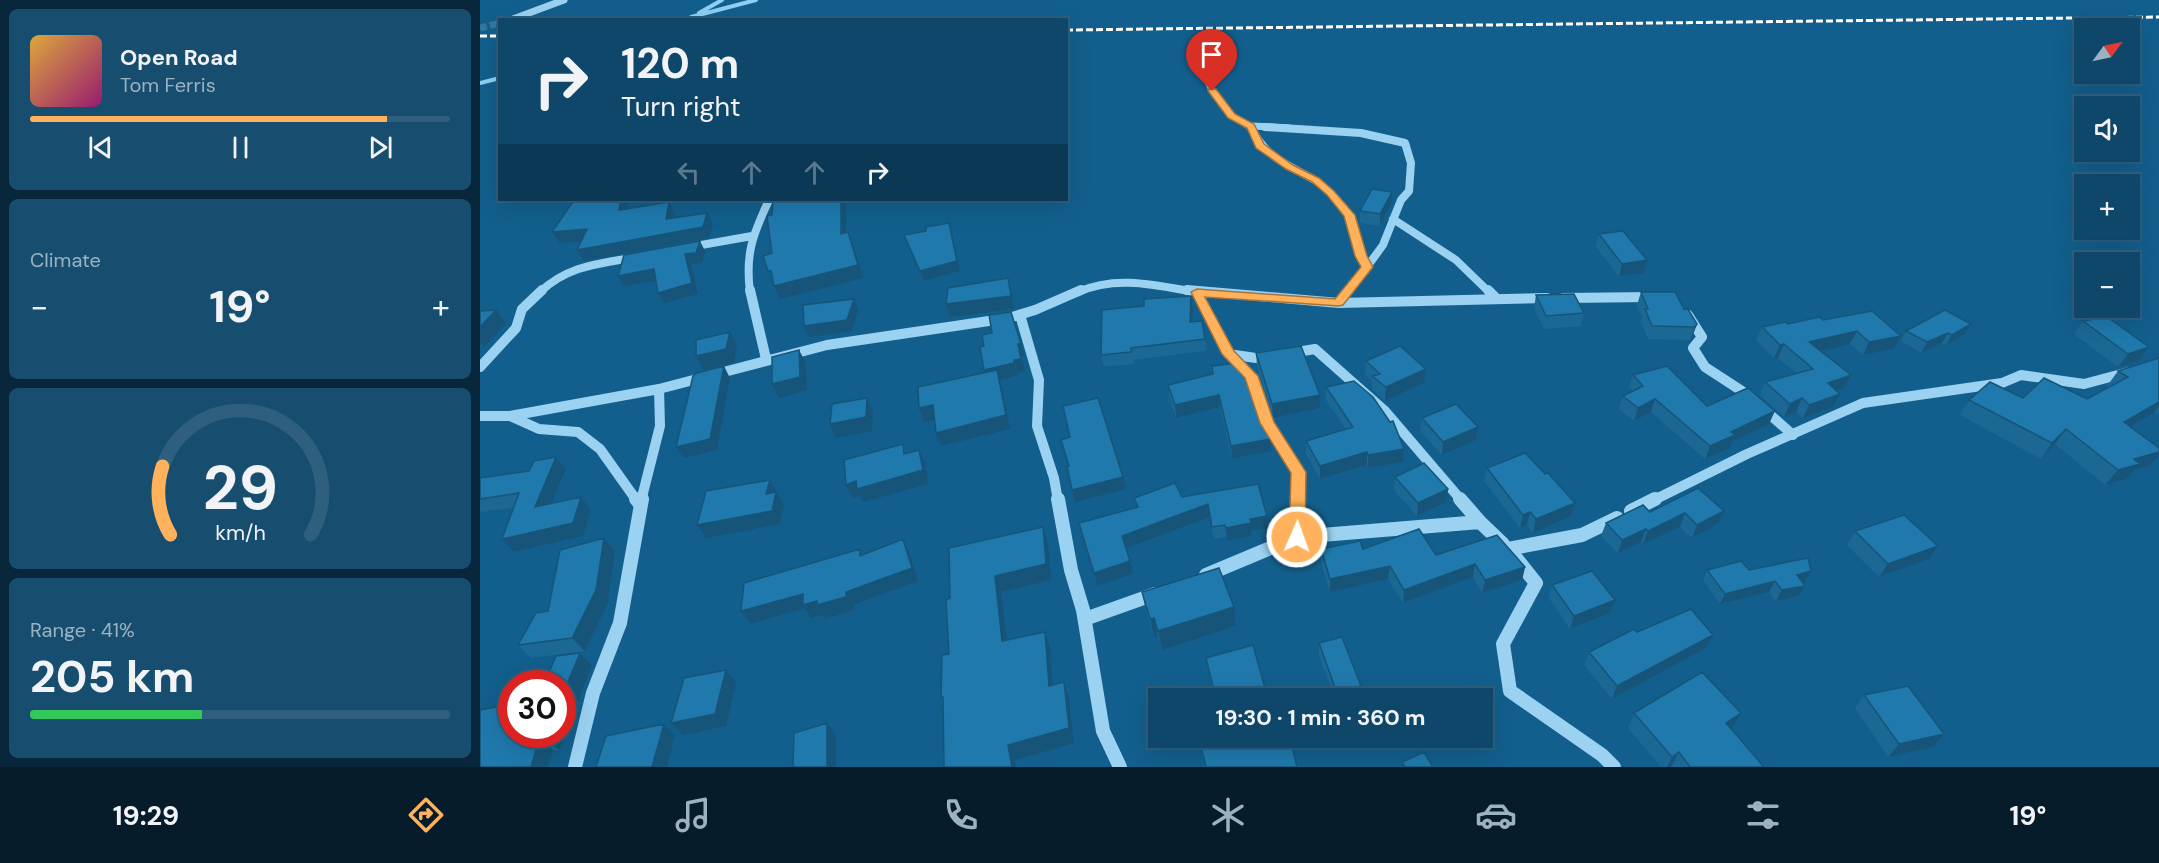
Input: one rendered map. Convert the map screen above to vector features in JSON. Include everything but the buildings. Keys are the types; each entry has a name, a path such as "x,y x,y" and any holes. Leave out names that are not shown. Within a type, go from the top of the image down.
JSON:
{"street":[{"path":"518,18 564,0"},
{"path":"1205,73 1212,91 1232,116 1251,126 1361,133 1405,143 1411,163 1409,191 1401,200 1383,245 1339,303"},
{"path":"1251,126 1260,146 1289,167 1315,180 1345,210 1349,215 1361,256 1367,267"},
{"path":"766,359 750,296 748,273 752,236 769,201"},
{"path":"1393,219 1456,260 1497,299"},
{"path":"684,248 752,236"},
{"path":"480,367 516,328 522,309 556,277 582,267 650,254"},
{"path":"480,416 510,416 659,389 766,359 827,345 974,324 1020,315 1093,285 1134,282 1197,292 1339,303 1666,297"},
{"path":"1197,292 1228,354 1251,376 1267,423 1299,472 1297,537"},
{"path":"1683,307 1702,337 1693,348 1705,367 1748,394 1793,435"},
{"path":"1020,315 1039,380 1037,426 1054,478 1071,570 1085,619 1103,731 1120,767"},
{"path":"1228,354 1256,358 1316,349 1385,411 1480,522 1508,549 1536,584 1503,644 1510,691 1602,755 1614,767"},
{"path":"1508,549 1582,535 1748,454 1863,403 2002,382 2021,375 2084,384 2144,367"},
{"path":"575,767 593,693 620,623 640,504 660,426 659,389"},
{"path":"510,416 539,429 579,432 600,449 640,504"},
{"path":"1191,581 1297,537 1480,522"},
{"path":"1085,619 1169,589"}],"waterway":[{"path":"699,13 722,0"},
{"path":"691,17 756,0"},
{"path":"480,83 498,78"}],"tunnel":[{"path":"480,28 498,24"}],"railway":[{"path":"1068,30 2159,17"},
{"path":"480,36 498,36"}],"route":[{"path":"1212,91 1232,116 1251,126 1260,146 1289,167 1315,180 1345,210 1349,215 1361,256 1367,267 1339,303 1197,292 1228,354 1251,376 1267,423 1299,472 1297,537"}]}
